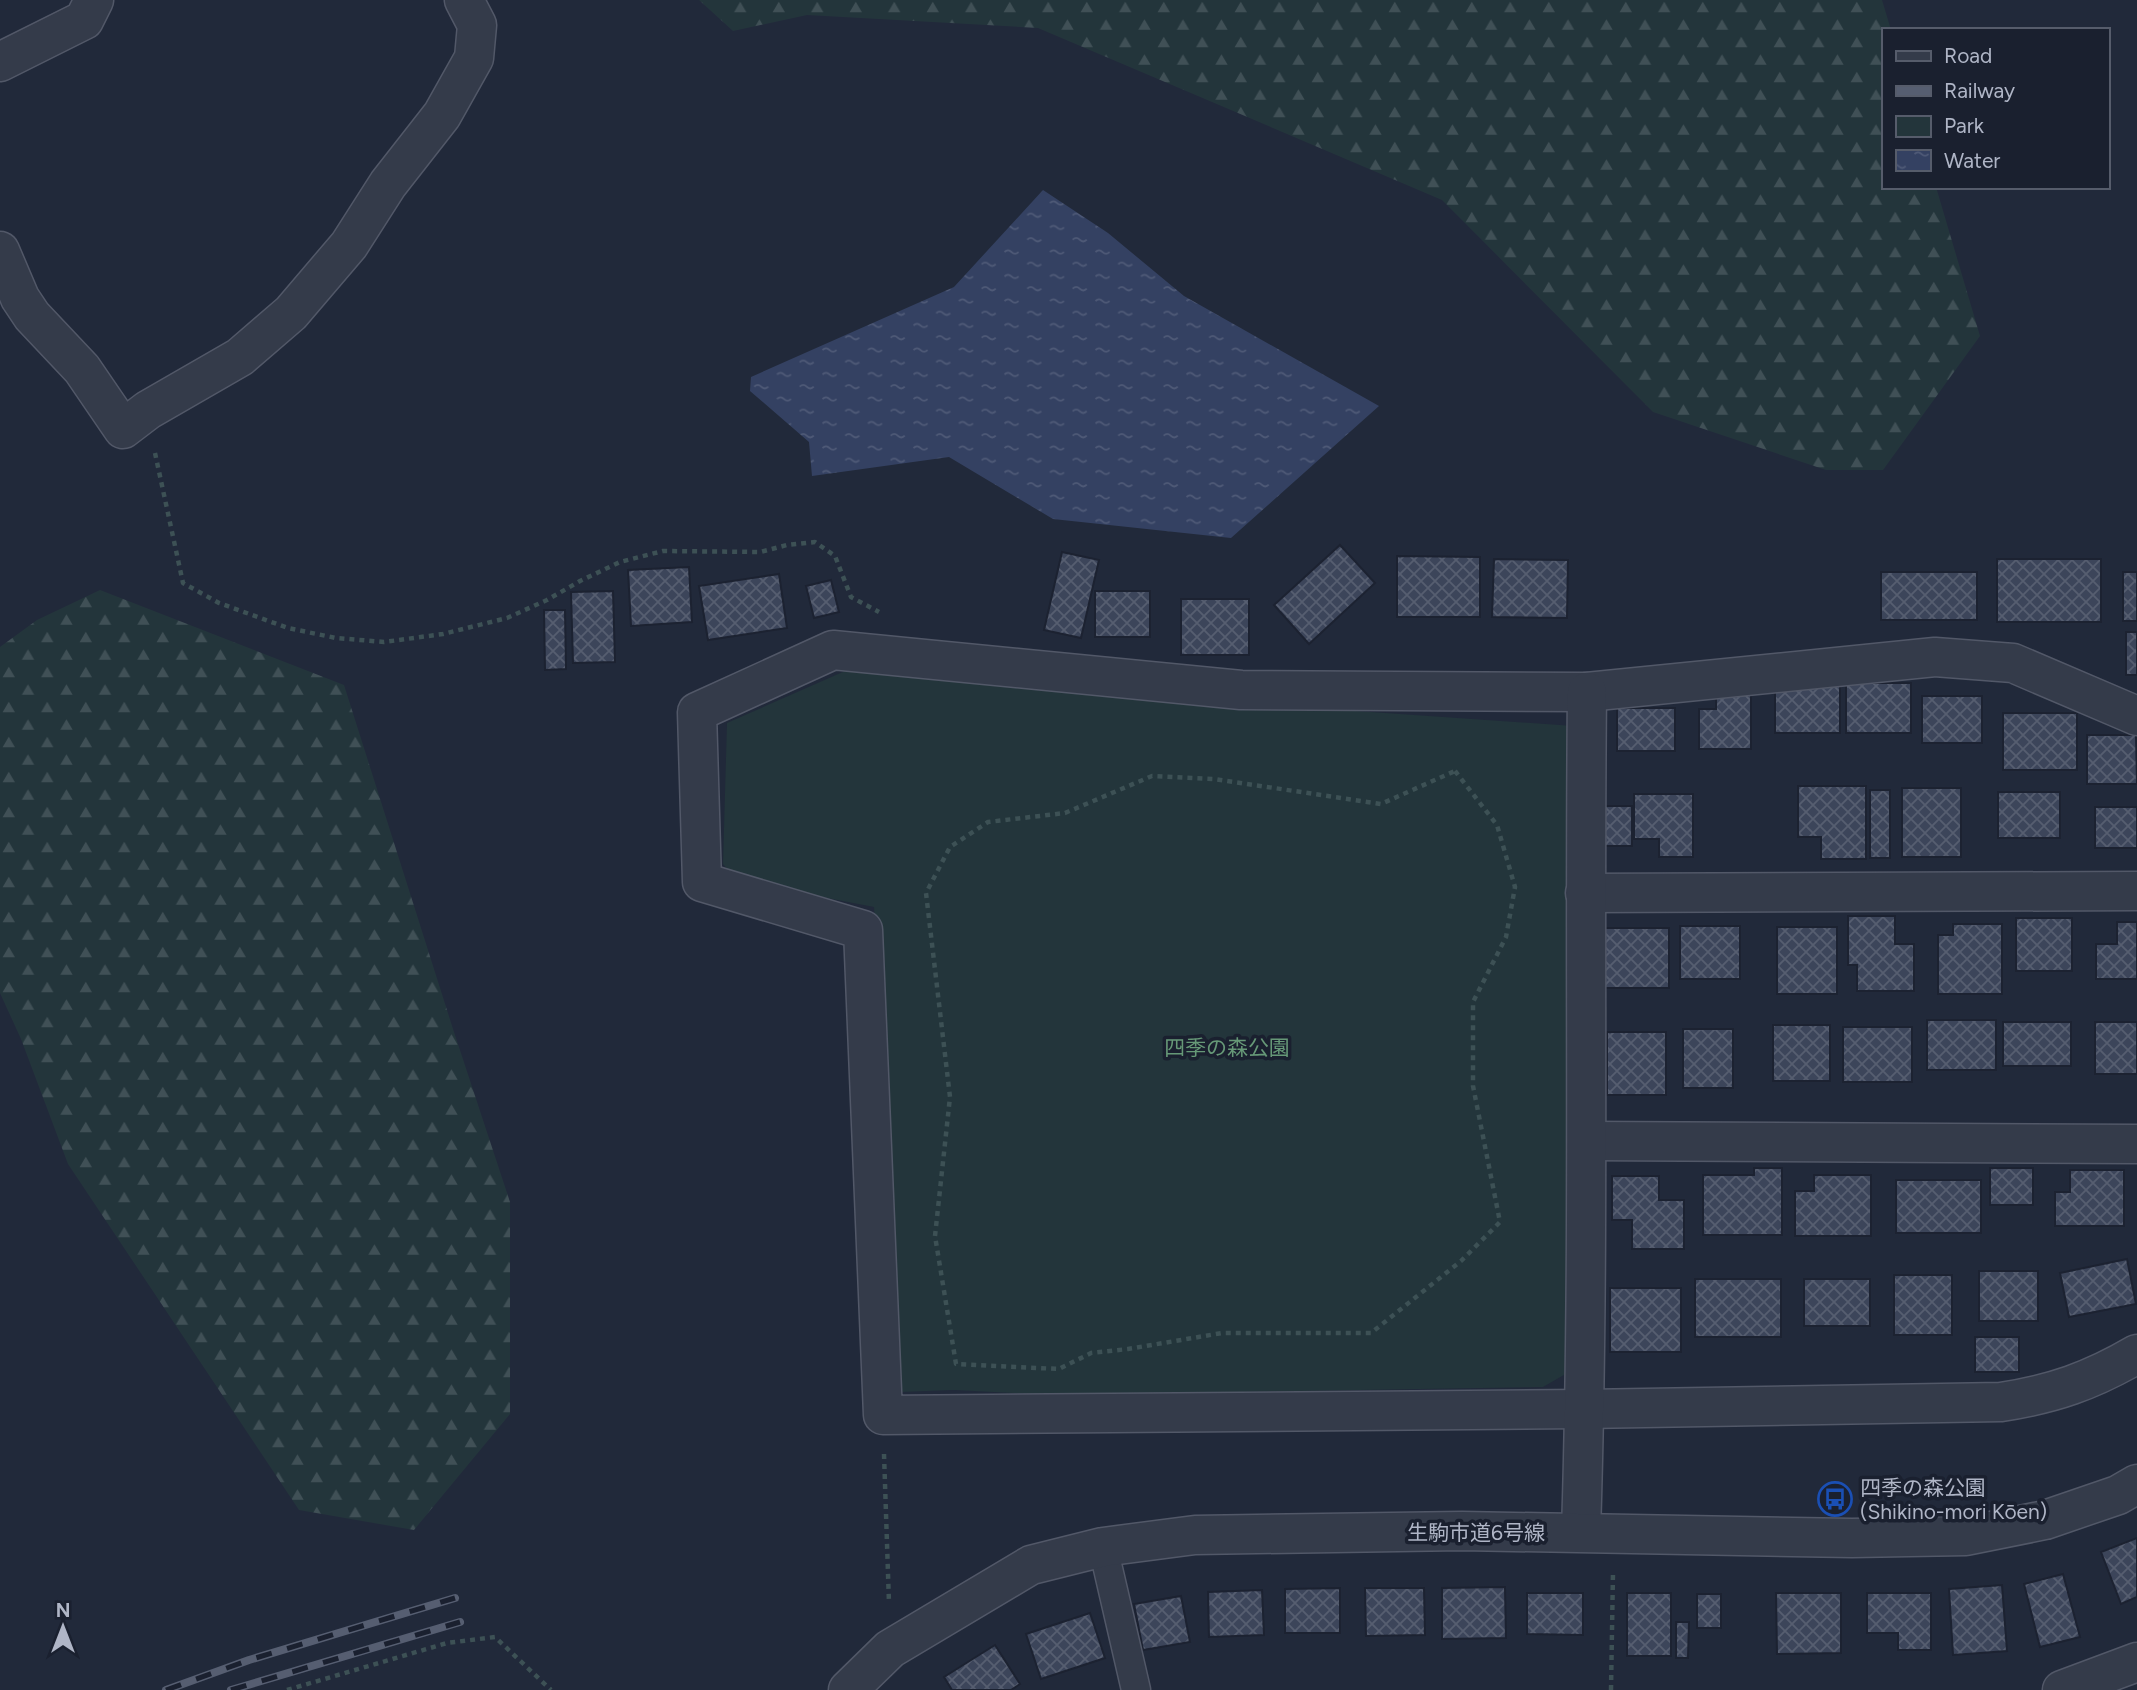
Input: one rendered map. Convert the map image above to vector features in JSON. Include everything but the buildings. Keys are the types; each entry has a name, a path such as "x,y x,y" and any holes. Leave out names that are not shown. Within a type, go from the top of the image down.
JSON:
{"street":[{"path":"0,62 84,20 94,0"},
{"path":"0,251 20,298 32,316 82,369 123,429 148,410 240,357 291,313 349,246 388,184 442,115 474,58 477,25 464,0"},
{"path":"2137,716 2013,663 1935,657 1587,691 1241,690 833,650 697,712 702,882 863,930 883,1415 1584,1409 2001,1402 2042,1396 2081,1382 2137,1354"},
{"path":"1581,1532 1587,1141 1587,691"},
{"path":"1585,893 2137,891"},
{"path":"1587,1141 2137,1144"},
{"name":"生駒市道6号線","path":"848,1690 890,1650 1031,1565 1103,1547 1195,1535 1581,1532 1852,1538 1966,1536 2045,1520 2118,1495 2137,1484"},
{"path":"1103,1547 1136,1690"},
{"path":"2062,1690 2137,1662"}],"path":[{"path":"148,410 183,583 219,603 288,628 335,638 384,642 443,634 507,618 620,562 663,551 760,552 815,542 835,556 851,597 890,618"},
{"path":"1455,771 1497,825 1515,887 1506,937 1473,1002 1473,1086 1500,1222 1461,1261 1371,1333 1222,1333 1091,1353 1059,1369 956,1364 947,1308 935,1236 950,1097 926,893 950,847 988,822 1065,813 1152,776 1214,779 1381,804 1455,771"},
{"path":"883,1415 890,1650"},
{"path":"1611,1690 1614,1572"},
{"path":"287,1690 447,1643 495,1637 551,1690"}],"green space":[{"path":"699,0 1882,0 1890,28 1882,28 1882,189 1937,189 1980,336 1883,470 1826,470 1653,412 1442,200 1038,28 807,15 733,31"},
{"path":"100,590 344,685 510,1202 510,1414 414,1530 299,1510 68,1164 21,1039 0,993 0,647 37,620"},
{"name":"四季の森公園","path":"845,671 1210,701 1574,726 1569,1372 1543,1387 1056,1395 954,1390 900,1392 874,907 738,881 723,864 727,723"}],"water":[{"path":"1043,190 1108,233 1184,296 1379,406 1231,538 1053,519 949,457 812,476 809,442 750,391 751,377 954,287"}],"railway":[{"path":"166,1690 249,1660 455,1598"},
{"path":"231,1690 460,1622"}],"place":[{"name":"四季の森公園 (Shikino-mori Kōen)","path":"1835,1499"}]}
